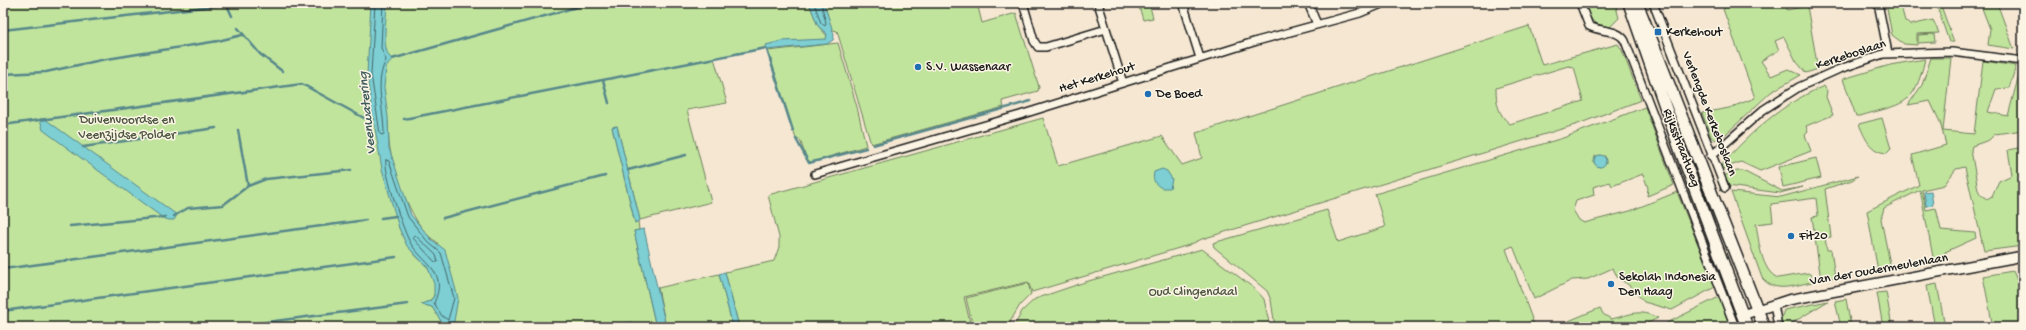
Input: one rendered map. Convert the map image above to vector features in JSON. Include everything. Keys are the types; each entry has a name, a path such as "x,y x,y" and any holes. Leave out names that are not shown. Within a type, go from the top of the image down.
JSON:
{"main road":[{"name":"Rijksstraatweg","path":"1629,3 1747,327"},
{"name":"Rijksstraatweg","path":"1637,3 1764,327"}],"street":[{"path":"1024,3 1034,41 1038,47 1046,47 1106,29"},
{"path":"1098,3 1122,83"},
{"path":"1183,3 1200,58"},
{"path":"1308,3 1317,24"},
{"name":"Het Kerkehout","path":"815,174 1020,115 1200,58 1360,13 1384,3"},
{"name":"Rijksstraatweg","path":"1580,3 1589,26 1598,30 1618,34 1626,41 1735,327"},
{"name":"Verlengde Kerkeboslaan","path":"1653,3 1711,156 1725,188"},
{"path":"1878,3 1888,54"},
{"name":"Kerkeboslaan","path":"1711,156 1763,110 1799,87 1837,70 1888,54 1952,52 2023,61"},
{"name":"Van der Oudermeulenlaan","path":"1742,315 1757,309 1796,298 2023,256"},
{"path":"1774,304 1778,327"}],"green space":[{"name":"Duivenvoordse en Veenzijdse Polder","path":"3,3 809,3 818,26 828,37 826,40 790,41 790,43 714,58 727,103 687,110 711,202 640,220 617,126 612,127 635,223 638,221 639,230 634,231 656,327 453,327 453,317 437,242 428,236 420,226 406,200 392,160 389,146 388,121 379,123 399,228 408,246 430,271 434,282 435,292 433,296 429,301 422,304 432,307 445,327 3,327"},
{"name":"S.V. Wassenaar","path":"817,3 977,3 982,23 1016,13 1039,87 1038,91 1002,101 1004,107 871,144 837,31 825,28"},
{"path":"1138,3 1149,3 1153,18 1143,20"},
{"path":"1592,3 1615,3 1619,18 1610,27 1597,24 1592,20 1586,8"},
{"path":"1738,3 1786,3 1787,10 1807,6 1818,69 1806,73 1796,61 1784,37 1775,41 1779,50 1761,61 1771,76 1788,69 1801,75 1771,92 1727,133 1715,140 1711,137 1702,113 1729,108 1755,98 1723,9"},
{"path":"1886,3 1900,3 1905,21 1910,25 1933,20 1939,33 1917,34 1917,45 1904,44 1892,35"},
{"path":"1936,3 1940,3 1954,42 1949,42"},
{"path":"1980,3 1997,3 2014,49 1988,45 1990,29"},
{"path":"1529,26 1542,65 1618,44 1622,50 1641,100 1578,124 1202,239 1189,245 1032,292 1028,282 964,297 971,327 739,327 725,272 774,261 779,247 779,237 768,195 1043,118 1058,166 1162,136 1182,165 1202,158 1196,133","holes":["1568,66 1574,67 1583,101 1510,124 1503,117 1498,108 1496,88"]},
{"path":"1934,34 1935,42 1918,43 1918,35"},
{"path":"838,43 857,107 866,146 811,162 807,160 800,140 796,139 768,51"},
{"path":"1931,58 1951,58 1943,131 1974,134 1983,61 2016,66 2009,88 1996,89 1988,112 2008,116 2021,67 2023,68 2023,130 1995,134 1989,140 1972,146 1971,150 1978,190 1981,195 1987,199 1992,196 1999,181 2012,175 2008,150 2023,147 2023,246 1984,251 1965,167 1956,169 1944,185 1922,190 1926,210 1936,208 1941,230 1975,233 1976,238 1945,252 1947,260 1934,262 1920,190 1884,208 1881,219 1891,269 1878,271 1867,211 1919,185 1912,155 1946,145 1940,122 1930,101 1908,105 1922,85"},
{"path":"1925,59 1916,87 1911,95 1904,101 1897,105 1856,116 1843,79 1890,65"},
{"path":"1824,86 1827,91 1826,97 1833,115 1806,126 1808,132 1805,135 1811,151 1760,171 1741,162 1722,169 1721,166 1743,142 1768,120 1795,101"},
{"path":"1645,107 1674,185 1647,196 1648,188 1643,174 1612,186 1610,182 1593,187 1594,195 1576,201 1573,210 1579,220 1584,223 1630,211 1677,192 1715,287 1672,310 1644,302 1630,286 1617,277 1613,268 1588,279 1572,280 1534,299 1513,246 1506,249 1535,327 1275,327 1271,300 1267,291 1214,247 1213,243 1327,210 1338,242 1385,227 1375,194 1563,138","holes":["1595,156 1605,156 1606,163 1599,167 1594,163"]},
{"path":"1882,118 1891,149 1887,153 1876,150 1872,147 1866,139 1859,124"},
{"path":"1816,158 1821,178 1783,187 1779,167"},
{"path":"1737,171 1743,171 1782,191 1803,187 1780,193 1727,186 1723,176"},
{"path":"1858,176 1852,180 1825,189 1831,237 1825,238 1827,250 1831,250 1835,277 1821,280 1812,217 1818,216 1816,198 1771,204 1773,222 1756,224 1764,262 1772,274 1778,278 1808,273 1811,275 1812,282 1786,287 1773,286 1767,283 1762,278 1731,192 1781,197"},
{"name":"Oud Clingendaal","path":"1202,249 1255,289 1264,299 1270,327 1014,327 1022,311 1035,299 1085,282"},
{"path":"2013,271 2023,294 2023,327 1993,327 1983,276"},
{"path":"719,274 733,327 666,327 658,288"},
{"path":"1028,283 1031,294 1020,305 1007,327 973,327 966,298"},
{"path":"1937,284 1945,327 1935,327 1927,286"},
{"path":"1886,292 1892,327 1883,327 1877,293"},
{"path":"1717,298 1720,299 1730,327 1659,327"},
{"path":"1846,299 1851,327 1841,327 1835,301"},
{"path":"1828,301 1789,325 1789,327 1782,327 1780,322 1784,310"},
{"path":"1600,308 1603,314 1611,319 1634,313 1645,313 1658,318 1640,327 1554,327"}],"water":[{"path":"371,3 387,3 385,41 388,55 392,59 386,68 384,87 388,117 389,148 411,215 431,239 445,250 458,298 453,327 445,327 432,307 421,304 430,301 434,296 434,284 428,268 407,246 399,228 382,169 367,74"},
{"path":"809,3 824,3 834,35 833,40 827,44 767,50 766,45 781,41 826,39 827,34 818,26"},
{"path":"40,119 45,119 177,215 174,220 163,218 43,130"},
{"path":"617,126 640,220 635,223 612,127"},
{"path":"1598,155 1602,155 1606,161 1602,167 1598,167 1594,163 1594,159"},
{"path":"1162,169 1167,171 1172,179 1170,188 1162,188 1155,182 1153,177 1154,172"},
{"path":"1931,191 1933,205 1926,206 1924,192"},
{"path":"644,229 666,327 656,327 634,231"},
{"path":"725,272 739,327 733,327 719,274"}],"waterway":[{"path":"3,30 240,3"},
{"path":"392,59 591,3"},
{"path":"227,5 232,16"},
{"path":"238,28 260,54 282,71"},
{"path":"3,74 46,72 101,60 218,41 242,35"},
{"path":"404,119 766,48"},
{"path":"767,50 793,131"},
{"path":"603,80 609,103"},
{"name":"Veenwatering","path":"3,125 302,84 364,118"},
{"path":"873,145 1031,101"},
{"path":"83,147 216,128"},
{"path":"174,216 188,208 223,205 248,186 238,130"},
{"path":"796,139 809,163 866,148"},
{"path":"628,170 686,155"},
{"path":"248,186 266,179 351,170"},
{"path":"443,218 605,176"},
{"path":"381,218 396,216"},
{"path":"70,226 165,217"},
{"path":"3,269 366,220"},
{"path":"3,311 396,257"},
{"path":"227,327 408,304"},
{"path":"615,327 631,323"}],"place":[{"name":"Kerkehout","path":"1658,32"},
{"name":"S.V. Wassenaar","path":"918,67"},
{"name":"De Boed","path":"1148,94"},
{"name":"Fit20","path":"1791,236"},
{"name":"Sekolah Indonesia Den Haag","path":"1611,284"}]}
